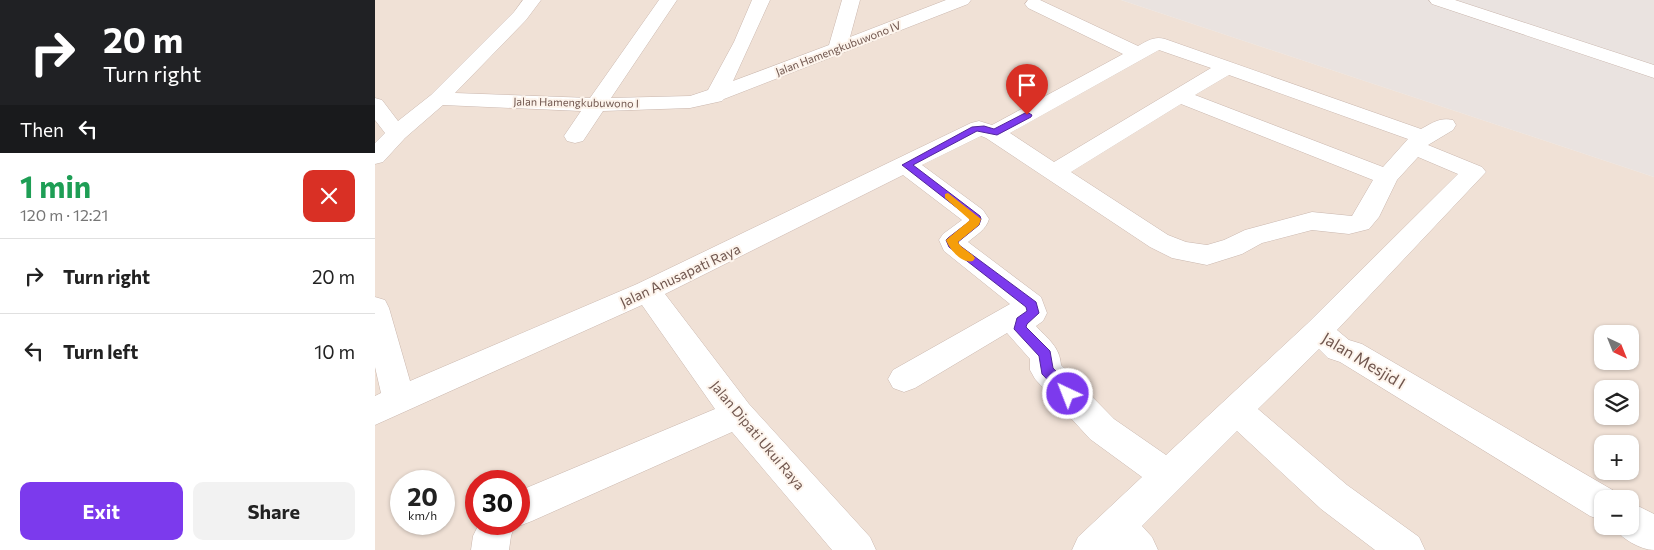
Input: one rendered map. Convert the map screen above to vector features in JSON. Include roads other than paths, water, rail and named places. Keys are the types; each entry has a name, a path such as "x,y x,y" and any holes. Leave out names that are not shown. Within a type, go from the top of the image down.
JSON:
{"street":[{"path":"375,158 397,133 438,99 520,16 532,0"},
{"path":"575,136 668,0"},
{"path":"715,97 743,42 761,0"},
{"path":"837,49 851,0"},
{"name":"Jalan Hamengkubuwono IV","path":"715,97 837,49 931,6 962,0"},
{"path":"1438,0 1654,72"},
{"path":"1035,4 1138,54"},
{"name":"Jalan Anusapati Raya","path":"387,405 647,291 906,165 987,130 1158,43 1418,142 1474,172 1318,331"},
{"path":"1054,172 1225,68"},
{"path":"1178,96 1387,177"},
{"name":"Jalan Hamengkubuwono I","path":"438,99 596,105 690,102 715,97"},
{"path":"375,104 397,133"},
{"path":"987,130 1159,241 1181,251 1207,255 1233,247 1254,236 1312,221 1349,225 1360,223 1366,217 1387,177 1418,142 1445,125"},
{"path":"906,165 976,219 975,223 952,240 954,247 1031,305 1033,313 1021,322 1020,329 1045,355 1046,370 1102,429 1168,476"},
{"name":"Jalan Dipati Ukui Raya","path":"647,291 737,414 857,550"},
{"path":"904,379 1031,305"},
{"path":"375,308 387,405"},
{"name":"Jalan Mesjid I","path":"1091,550 1128,538 1168,476 1318,331 1339,348 1359,358 1594,499"},
{"path":"1235,410 1334,498 1405,550"},
{"path":"530,504 737,414"},
{"path":"1639,525 1654,534"},
{"path":"489,550 492,535"}]}
